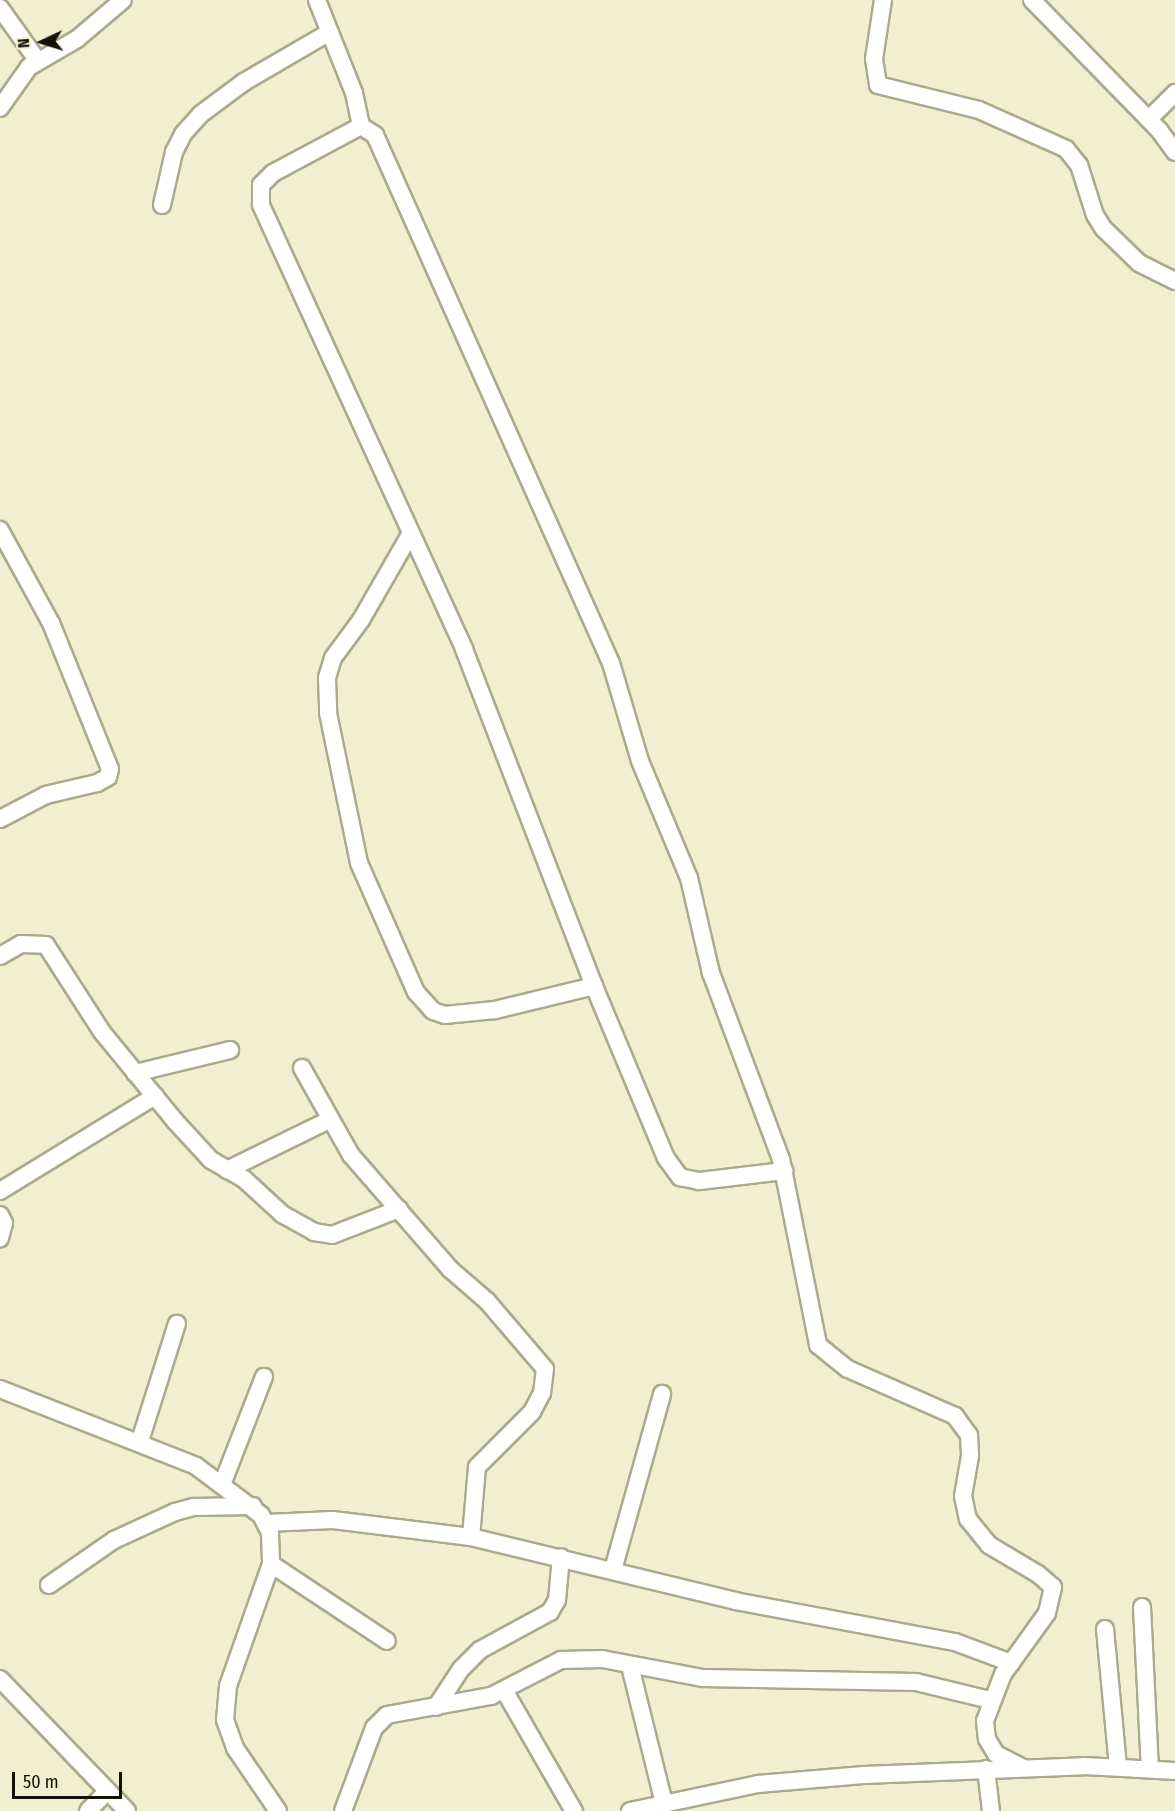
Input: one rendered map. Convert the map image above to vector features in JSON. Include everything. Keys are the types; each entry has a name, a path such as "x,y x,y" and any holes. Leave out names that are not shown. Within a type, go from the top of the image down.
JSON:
{"street":[{"path":"0,108 20,76 38,61 77,39 123,0"},
{"path":"317,0 357,101 361,126 375,135 594,617 640,761 690,878 711,973 784,1171 819,1345 848,1369 955,1416 969,1436 970,1456 963,1496 968,1519 989,1545 1038,1574 1053,1587 1047,1613 1011,1664 990,1700 985,1721 990,1747 1024,1768"},
{"path":"884,0 874,59 878,85 979,110 1066,149 1079,165 1095,215 1103,228 1139,263 1175,281"},
{"path":"1032,0 1149,119 1175,152"},
{"path":"0,8 38,61"},
{"path":"162,205 174,152 183,134 201,114 244,82 330,32"},
{"path":"1149,119 1175,93"},
{"path":"361,126 273,173 261,186 260,197 464,648 594,986 673,1171 686,1180 699,1181 784,1171"},
{"path":"0,530 51,623 110,769 108,777 97,783 46,795 0,819"},
{"path":"411,533 361,620 333,658 327,678 328,713 359,863 416,992 433,1011 445,1015 495,1010 594,986"},
{"path":"0,956 21,944 46,945 102,1032 205,1155 244,1179 282,1214 324,1235 343,1234 399,1209"},
{"path":"135,1073 230,1050"},
{"path":"302,1068 329,1120 351,1155 450,1269 487,1301 544,1370 542,1393 532,1412 477,1467 471,1537"},
{"path":"0,1191 154,1096"},
{"path":"227,1170 329,1120"},
{"path":"0,1215 4,1223 0,1238"},
{"path":"140,1441 177,1324"},
{"path":"223,1482 264,1377"},
{"path":"0,1389 50,1411 140,1441 196,1466 223,1482 254,1506 266,1523 271,1564 224,1702 225,1720 235,1748 278,1811"},
{"path":"613,1570 662,1394"},
{"path":"49,1585 114,1540 175,1512 194,1507 254,1506"},
{"path":"266,1523 333,1520 471,1537 735,1601 955,1642 1011,1664"},
{"path":"436,1707 461,1669 480,1650 550,1612 557,1600 561,1557"},
{"path":"271,1564 387,1641"},
{"path":"1142,1607 1150,1768"},
{"path":"1105,1629 1118,1766"},
{"path":"343,1811 380,1720 396,1711 436,1707 504,1690 561,1660 592,1658 703,1678 916,1682 990,1700"},
{"path":"630,1666 664,1803"},
{"path":"0,1678 127,1811"},
{"path":"504,1690 574,1811"},
{"path":"630,1811 758,1784 986,1769 1118,1766 1175,1771"},
{"path":"986,1769 991,1811"},
{"path":"88,1811 107,1791"}]}
